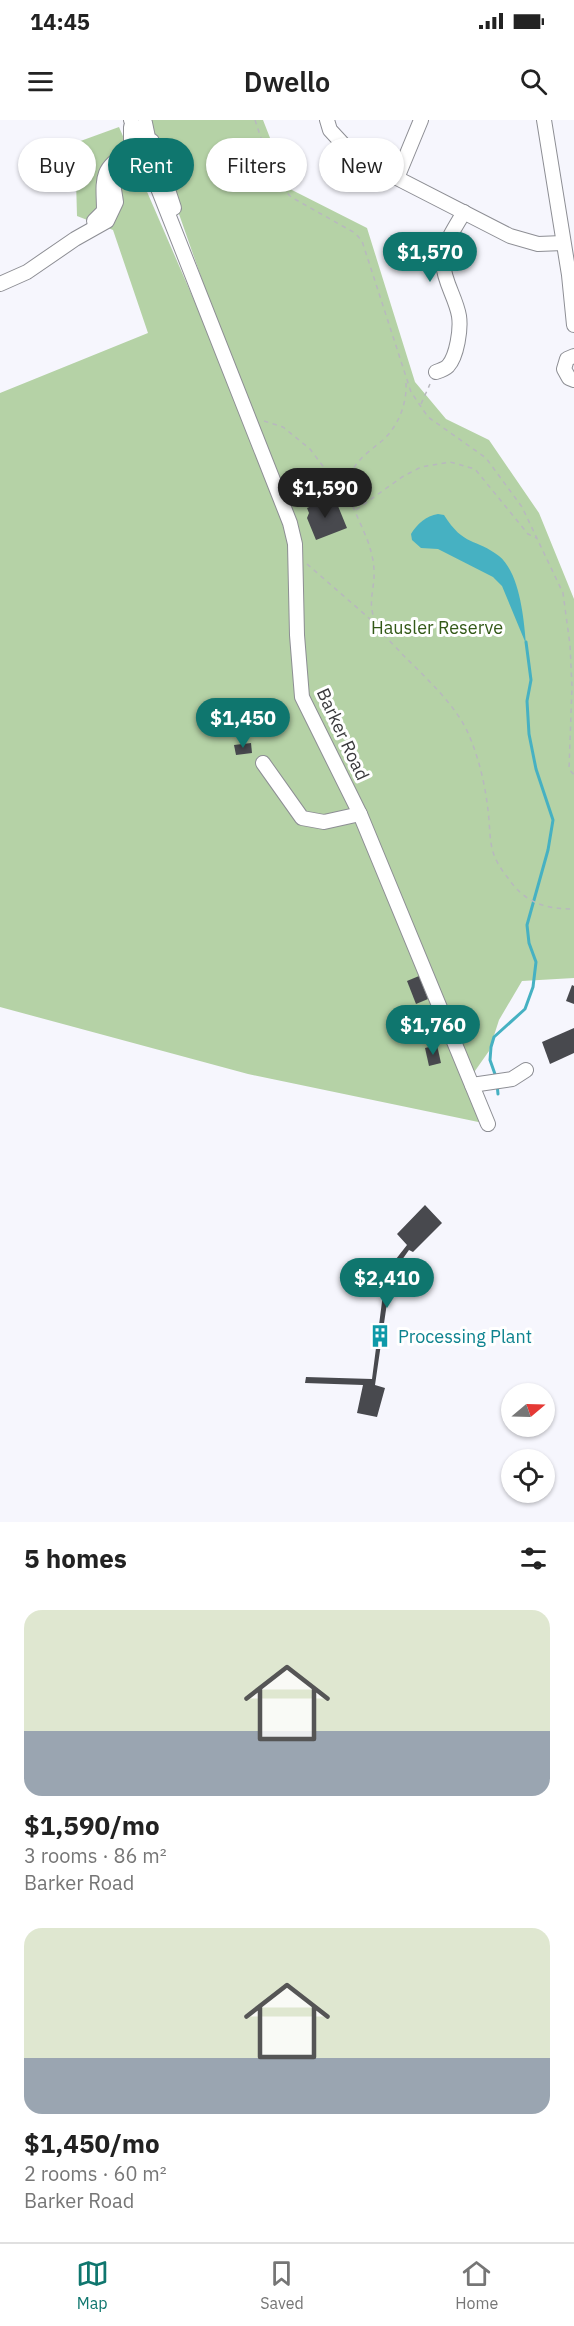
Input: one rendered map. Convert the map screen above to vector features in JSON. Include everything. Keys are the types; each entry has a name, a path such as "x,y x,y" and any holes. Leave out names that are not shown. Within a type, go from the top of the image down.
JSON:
{"street":[{"path":"327,120 330,130 337,138"},
{"path":"404,161 421,120"},
{"path":"544,120 574,325"},
{"path":"137,121 145,138"},
{"path":"83,234 104,211 102,189 105,173 118,158 127,154 137,121"},
{"name":"Barker Road","path":"137,121 159,160 195,279"},
{"path":"404,182 510,236 538,244 563,243"},
{"path":"0,284 27,272 83,234 107,221 116,202 114,192"},
{"name":"Barker Road","path":"159,192 290,523 296,555 297,635 302,697 360,814 479,1084 488,1124"},
{"path":"436,372 448,366 458,334 459,316 445,279 442,262 445,247 464,212"},
{"path":"574,356 567,359 564,369 569,378 574,380"},
{"path":"263,763 302,818 324,822 360,814"},
{"path":"479,1084 512,1079 526,1070"}],"path":[{"path":"255,120 283,189 291,197 355,233 362,241 406,381 428,417 486,458 522,507 538,539 562,593 567,617 572,687 569,769 574,775"},
{"path":"420,405 436,372"},
{"path":"378,627 370,605 374,571 371,550 350,501 347,485 352,472 368,450 385,439 404,410 407,395 406,381"},
{"path":"250,421 260,420 284,427 310,449 355,510"},
{"path":"355,510 402,477 421,467 450,462 475,469 528,534 538,539"},
{"path":"296,555 378,627 441,693 468,733 482,774 494,855 508,879 535,904 554,909 574,909"}],"green space":[{"name":"Hausler Reserve","path":"146,120 263,120 270,138 206,138 206,192 296,192 367,228 415,382 446,419 489,440 539,513 574,599 574,978 522,981 499,1020 489,1051 470,1078 488,1124 248,1074 0,1007 0,393 148,333 113,230 77,216 76,192 96,192 96,138 89,138 119,127 124,138 108,138 108,192 147,192 274,485 171,192 194,192 194,138 152,138"}],"water":[{"path":"438,514 444,515 464,537 491,550 506,564 520,597 526,644 502,586 493,577 438,549 421,548 412,540 411,534 419,524"}],"building":[{"path":"329,498 332,504 338,506 347,528 316,540 307,518 309,513 307,508"},
{"path":"251,743 252,753 236,755 234,745"},
{"path":"419,976 428,999 416,1004 407,981"},
{"path":"572,985 574,986 574,1004 566,1001"},
{"path":"574,1028 574,1053 550,1064 542,1042"},
{"path":"437,1045 441,1063 429,1066 425,1048"},
{"name":"Processing Plant","path":"425,1205 442,1223 413,1252 409,1250 392,1274 398,1277 394,1295 388,1296 375,1385 385,1388 377,1417 357,1413 363,1385 305,1383 306,1377 372,1379 383,1294 375,1294 379,1272 385,1273 407,1245 397,1234"}],"waterway":[{"path":"496,1077 490,1060 494,1037 525,1009 533,987 536,962 529,943 527,925 548,850 553,820 536,769 529,734 527,701 531,680 526,642"},
{"path":"497,1084 498,1094"}],"place":[{"name":"Processing Plant","path":"380,1336"}]}
